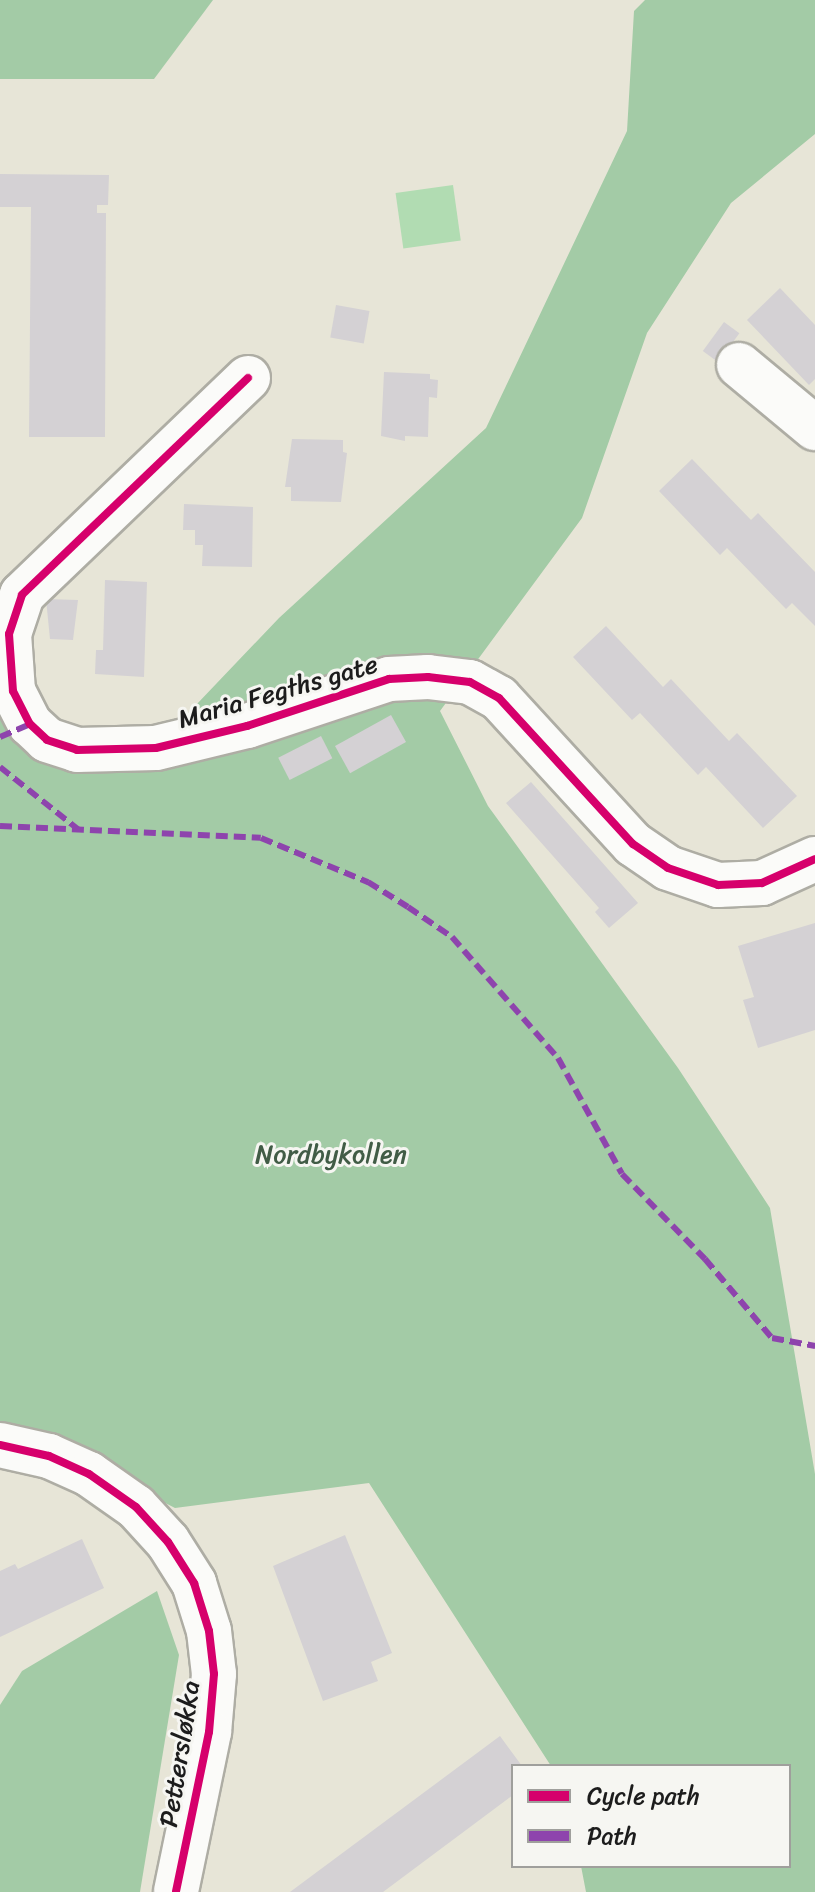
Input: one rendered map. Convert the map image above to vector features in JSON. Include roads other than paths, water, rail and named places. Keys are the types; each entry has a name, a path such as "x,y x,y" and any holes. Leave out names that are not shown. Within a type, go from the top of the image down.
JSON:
{"street":[{"path":"739,365 815,428"},
{"name":"Maria Fegths gate","path":"248,378 22,595 9,634 13,691 30,724 47,740 77,750 156,748 247,726 389,679 428,677 470,682 499,698 633,844 668,868 718,885 762,883 815,859"},
{"name":"Pettersløkka","path":"0,1445 49,1456 89,1474 136,1507 168,1542 194,1583 209,1631 214,1674 209,1732 176,1892"}],"park label":[{"name":"Nordbykollen","path":"331,1155"}]}
